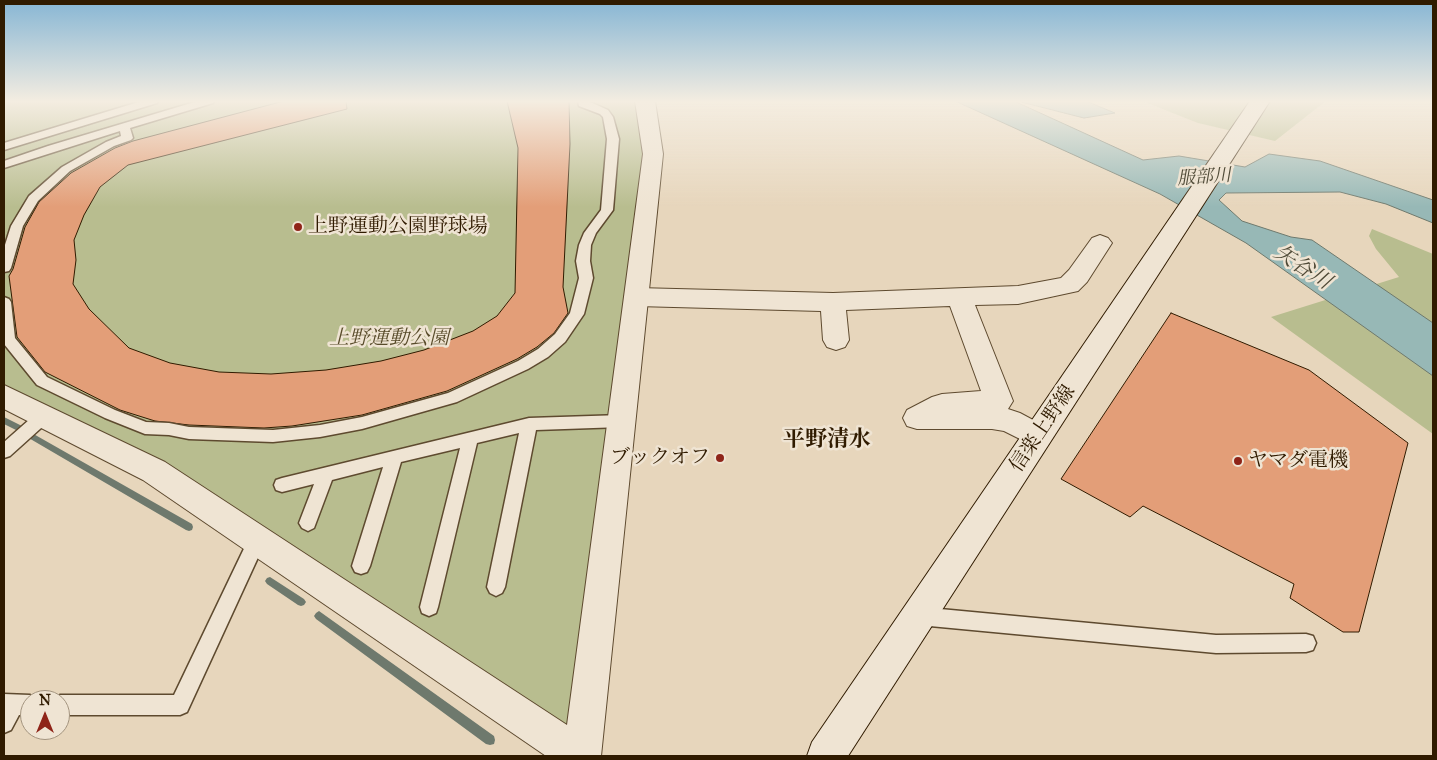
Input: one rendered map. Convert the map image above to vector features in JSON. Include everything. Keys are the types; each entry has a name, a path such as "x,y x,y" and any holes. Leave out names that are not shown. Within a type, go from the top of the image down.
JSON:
{"street":[{"path":"4,396 154,471 580,756 637,297 653,154 650,136"},
{"name":"信楽上野線","path":"836,753 919,616 1237,136"},
{"path":"637,297 833,302 1018,295 1069,285 1078,276 1100,243"},
{"path":"959,296 999,401 942,405 917,418 992,418 1010,421 1038,436"},
{"path":"833,302 836,340"}],"lane":[{"path":"4,146 35,136"},
{"path":"47,136 52,148"},
{"path":"4,165 90,136"},
{"path":"4,268 17,226 33,199 66,169 110,144 127,138 127,136"},
{"path":"4,302 8,340 42,381 110,414 145,428 189,433 273,436 320,431 362,423 452,398 523,365 543,353 560,338 577,314 583,296 586,278 583,261 585,245 590,233 597,222 603,217 606,210 612,136"},
{"path":"4,451 44,416"},
{"path":"282,485 529,424 622,421"},
{"path":"496,587 529,424"},
{"path":"429,607 470,439"},
{"path":"361,566 394,458"},
{"path":"308,523 326,474"},
{"path":"70,705 180,705 257,540"},
{"path":"919,616 1216,644 1306,643"},
{"path":"4,723 16,704"}],"green space":[{"name":"上野運動公園","path":"4,136 648,136 650,154 579,751 157,469 4,391"},
{"path":"1256,136 1281,136 1275,141"},
{"path":"1372,229 1433,254 1433,434 1271,317 1399,277 1376,249 1369,236"}],"water":[{"path":"1033,136 1092,136 1143,160 1179,156 1245,167 1269,154 1320,161 1433,200 1433,223 1386,204 1340,192 1226,193 1219,200 1242,221 1291,237 1312,240 1433,323 1433,376 1246,243 1160,194"}],"building":[{"path":"150,136 240,136 128,165 100,187 84,215 74,240 76,260 73,284 89,309 129,348 170,363 219,372 271,374 326,370 381,361 424,350 473,331 497,316 515,293 518,148 515,136 570,136 563,287 568,313 554,333 537,347 517,359 447,391 362,415 292,426 264,428 189,425 155,421 120,410 45,372 17,337 9,276 13,269 25,227 39,202 71,173 115,148"},
{"name":"ヤマダ電機","path":"1171,313 1309,370 1408,443 1359,632 1343,632 1290,598 1294,584 1143,506 1130,517 1061,479"}],"waterway":[{"path":"4,420 21,429"},
{"path":"30,435 189,527"},
{"path":"270,581 301,602"},
{"path":"319,616 490,740"}],"place":[{"name":"上野運動公園野球場","path":"298,227"},
{"name":"ブックオフ","path":"720,458"},
{"name":"ヤマダ電機","path":"1238,461"}],"district":[{"name":"平野清水","path":"827,441"}],"water label":[{"name":"服部川","path":"1204,178"},
{"name":"矢谷川","path":"1302,268"}]}
